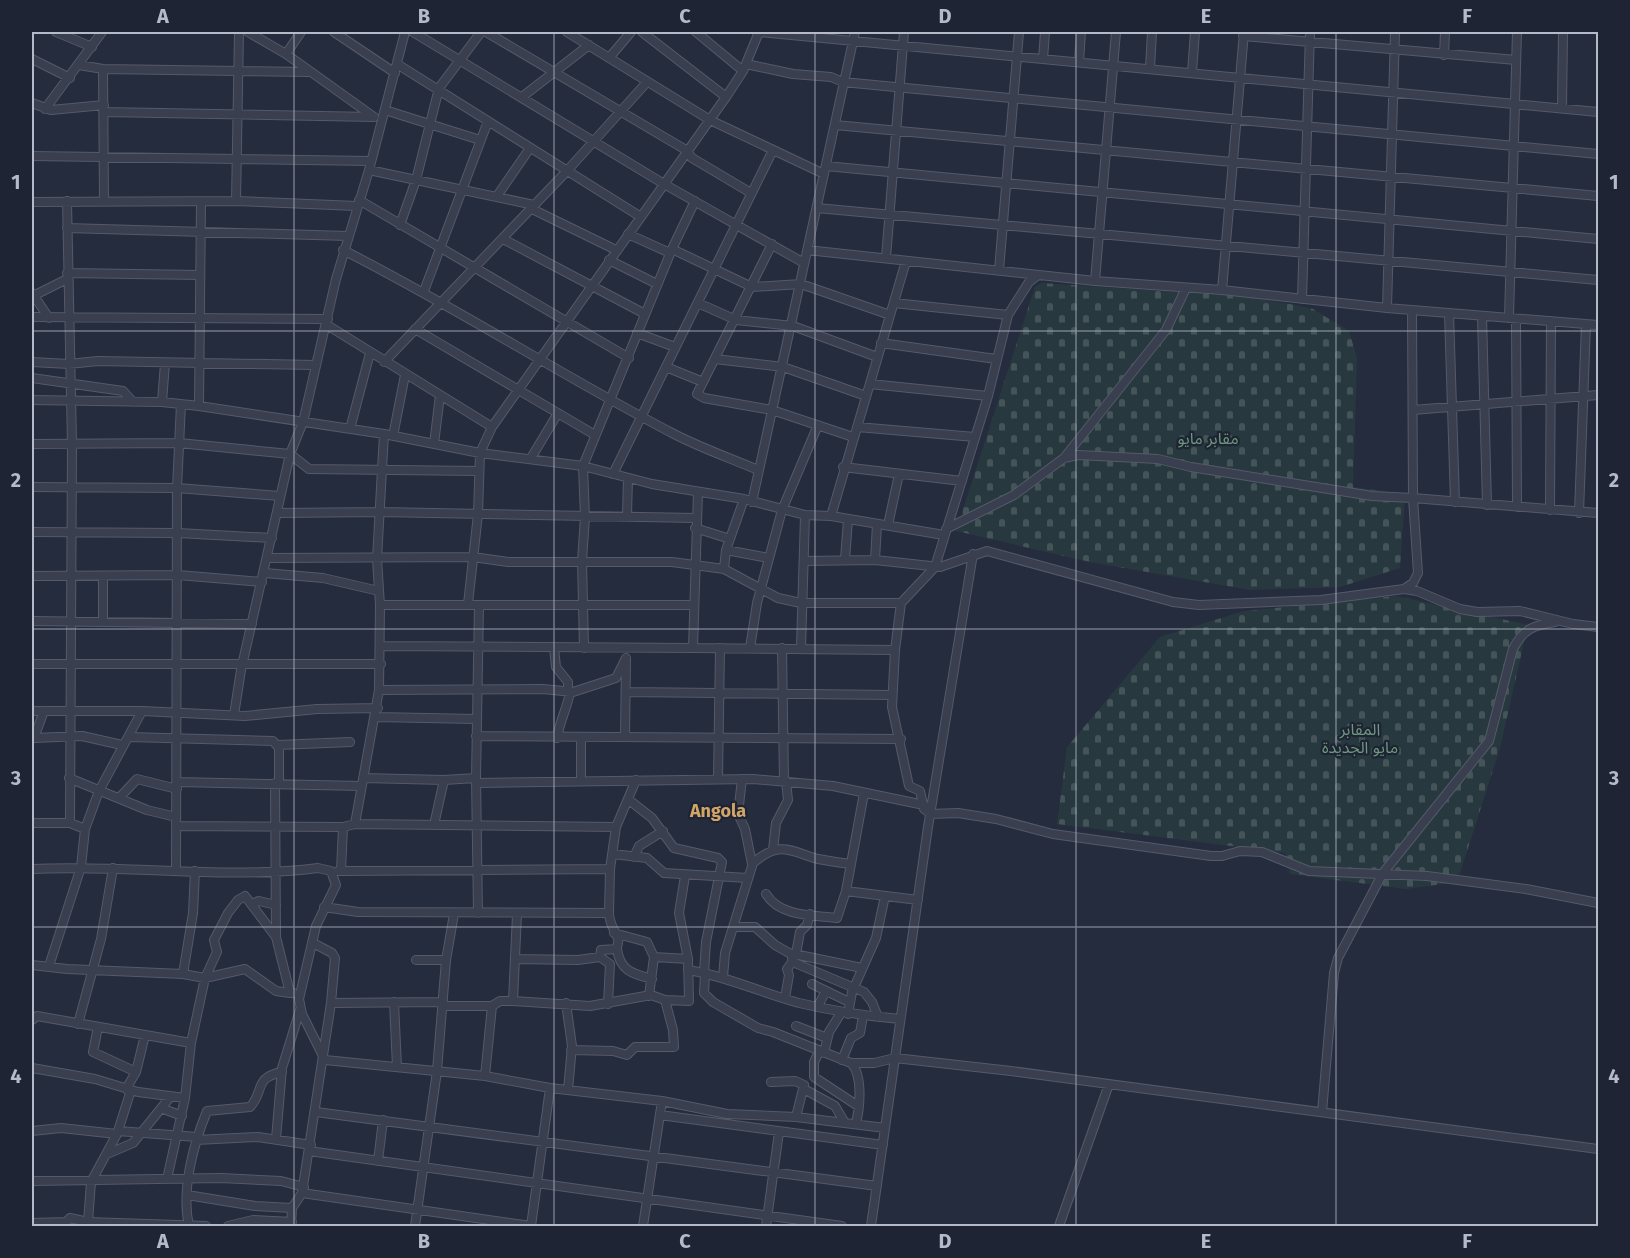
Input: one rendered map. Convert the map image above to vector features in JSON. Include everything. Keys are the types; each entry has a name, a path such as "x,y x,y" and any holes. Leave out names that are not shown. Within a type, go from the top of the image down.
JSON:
{"street":[{"path":"56,32 92,47"},
{"path":"45,109 102,32"},
{"path":"236,201 239,32"},
{"path":"248,32 286,54 382,121"},
{"path":"286,54 301,32"},
{"path":"334,32 395,73"},
{"path":"234,715 290,454 303,422 343,250 372,160 405,32"},
{"path":"413,32 664,184 804,263"},
{"path":"400,225 416,180 439,88 484,32 686,150 692,158 751,193"},
{"path":"567,32 710,120 773,150 825,170 892,172 1007,182 1599,239"},
{"path":"609,58 631,32"},
{"path":"642,32 726,97"},
{"path":"696,32 744,67 831,77 843,82 1013,100 1599,154"},
{"path":"723,569 726,550 748,501 758,470 793,326 804,263 855,32"},
{"path":"886,258 904,32"},
{"path":"999,270 1019,32"},
{"path":"1043,59 1045,32"},
{"path":"1079,62 1081,32"},
{"path":"1095,281 1116,32"},
{"path":"1150,68 1152,32"},
{"path":"1192,72 1195,32"},
{"path":"1302,299 1310,32"},
{"path":"1387,308 1395,32"},
{"path":"1444,55 1445,32"},
{"path":"1516,507 1517,400 1511,273 1517,32"},
{"path":"1562,108 1563,32"},
{"path":"468,604 478,514 480,453 492,427 565,321 641,218 686,150 726,97 744,67 756,33 1150,68 1599,112"},
{"path":"1222,290 1244,34 1444,55 1516,60"},
{"path":"522,97 552,71 589,45"},
{"path":"32,59 70,78"},
{"path":"397,64 439,88 488,122 641,218"},
{"path":"79,65 103,69 309,72"},
{"path":"103,69 105,201"},
{"path":"384,362 566,172 647,82"},
{"path":"32,103 45,109 374,117"},
{"path":"385,110 480,140"},
{"path":"424,291 488,122"},
{"path":"835,125 1599,196"},
{"path":"497,196 531,148"},
{"path":"613,474 773,150"},
{"path":"32,156 372,160"},
{"path":"369,170 497,196 532,206 616,250"},
{"path":"67,201 72,444 70,823"},
{"path":"584,648 583,466 629,358 657,284 694,201"},
{"path":"32,202 358,203 440,246 629,358"},
{"path":"199,406 201,202"},
{"path":"817,208 1599,280"},
{"path":"68,228 348,236"},
{"path":"628,234 713,268 752,287 801,284 890,315"},
{"path":"503,238 645,314"},
{"path":"772,244 736,320 697,392 699,396 772,410 853,437"},
{"path":"343,250 424,291 610,400 676,435 758,470"},
{"path":"807,250 1095,281 1222,290 1387,308 1599,326"},
{"path":"609,260 657,284"},
{"path":"831,516 843,467 906,261"},
{"path":"49,318 32,295 67,276 200,275"},
{"path":"1038,275 1029,282 1008,315 988,396 935,567 901,603 892,695 909,786 920,791 924,810 931,814 977,816 1053,834 1211,856 1222,856 1240,851 1262,852 1309,871 1427,876 1519,888 1599,903"},
{"path":"32,400 162,402 199,406 384,434 480,453 583,466 628,478 748,501 805,515 831,516 945,532 1014,495 1064,458 1166,330 1186,288"},
{"path":"698,303 736,320 793,326 877,357"},
{"path":"894,303 1008,315"},
{"path":"1404,589 1413,583 1418,573 1413,498 1412,310"},
{"path":"1449,313 1455,502"},
{"path":"1482,316 1487,505"},
{"path":"32,317 327,322 384,362 492,427"},
{"path":"1550,510 1551,321"},
{"path":"1580,513 1586,324"},
{"path":"415,329 595,435"},
{"path":"637,333 675,347"},
{"path":"881,343 996,359"},
{"path":"350,429 370,353"},
{"path":"715,359 783,367 866,396"},
{"path":"32,362 315,365"},
{"path":"162,402 165,363"},
{"path":"666,367 703,382"},
{"path":"393,436 405,375"},
{"path":"32,378 123,391 133,402"},
{"path":"870,384 988,396"},
{"path":"434,444 440,395"},
{"path":"1413,410 1599,395"},
{"path":"176,871 179,621 177,488 181,404"},
{"path":"531,458 558,413"},
{"path":"750,648 757,603 763,589 782,510 818,425"},
{"path":"857,427 975,438"},
{"path":"354,824 378,708 381,646 377,559 384,434"},
{"path":"32,444 179,443 290,454 309,469 479,471"},
{"path":"1064,458 1095,454 1158,459 1191,467 1372,496 1599,513"},
{"path":"843,467 962,481"},
{"path":"888,525 899,474"},
{"path":"627,516 628,478"},
{"path":"32,487 177,488 280,496"},
{"path":"693,648 695,518 698,492"},
{"path":"277,513 381,512 695,518"},
{"path":"801,648 805,515"},
{"path":"845,559 848,520"},
{"path":"875,560 877,524"},
{"path":"695,528 730,539"},
{"path":"32,532 178,533 272,538"},
{"path":"726,550 770,558"},
{"path":"804,561 875,560 935,567 945,566 973,554 993,552 1173,602 1199,605 1321,600 1404,589 1417,591 1460,609 1477,612 1520,611 1560,622 1599,627"},
{"path":"871,1227 931,814 973,554"},
{"path":"268,558 473,557 508,562 672,562 723,569 778,598 801,603 901,603"},
{"path":"265,573 323,578 379,591"},
{"path":"32,576 178,575 262,582"},
{"path":"103,576 103,621"},
{"path":"380,605 693,605"},
{"path":"478,913 476,691 479,606"},
{"path":"32,621 179,621 252,624"},
{"path":"1322,1112 1334,973 1338,957 1383,873 1489,741 1513,649 1520,636 1532,627 1560,622"},
{"path":"381,646 896,650"},
{"path":"554,648 556,667 568,682 569,692 568,709 561,715 557,738"},
{"path":"625,737 627,648"},
{"path":"718,778 720,648"},
{"path":"773,850 776,823 788,800 783,737 782,648"},
{"path":"379,690 543,689 569,692 616,678 626,658"},
{"path":"32,664 381,664"},
{"path":"626,692 892,695"},
{"path":"32,711 142,711 234,715 317,709 378,708"},
{"path":"44,711 33,738 82,736 122,745"},
{"path":"49,966 81,867 85,829 99,791 142,711"},
{"path":"376,717 476,718"},
{"path":"476,736 901,739"},
{"path":"129,737 177,740 270,740 278,746 350,742"},
{"path":"581,738 581,781"},
{"path":"278,746 275,827 276,937 290,993"},
{"path":"69,778 176,821 275,827 343,827 354,824 616,827"},
{"path":"120,797 137,779 177,786 444,780 581,781 718,778 833,786 924,805"},
{"path":"723,977 721,974 733,927 752,864 745,829 738,814 742,779"},
{"path":"434,825 444,780"},
{"path":"636,780 616,827 610,868 609,913 611,928 618,939 617,949 626,970 632,975 652,979"},
{"path":"766,894 792,913 837,918 846,891 864,793"},
{"path":"629,800 641,808 663,831 674,848 720,859 706,942 704,993 713,1002 758,1028 821,1053 851,1063 874,1063 895,1058 1599,1149"},
{"path":"32,823 70,823 85,829"},
{"path":"341,871 343,827"},
{"path":"634,857 639,846 663,831"},
{"path":"752,864 773,850 792,849 820,859 851,864"},
{"path":"613,854 647,858 660,872 685,876 748,878"},
{"path":"32,869 81,867 195,871 318,868 341,871 610,868"},
{"path":"78,1024 101,939 112,868"},
{"path":"183,974 193,913 195,871"},
{"path":"276,1139 282,1072 300,1009 299,994 316,926 336,885 330,871"},
{"path":"331,1003 394,1002 492,1006 500,1001 513,1001 590,1006 649,996 665,1000 688,1001 688,959 679,914 685,876"},
{"path":"846,891 918,900"},
{"path":"167,1179 182,1116 191,1043 204,978 216,952 214,940 228,913 238,900 245,896 276,937"},
{"path":"858,1106 814,1077 815,1060 845,1013 876,938 885,896"},
{"path":"251,904 259,901 276,905"},
{"path":"324,907 358,912 609,913"},
{"path":"415,1227 437,1071 446,960 454,914"},
{"path":"513,1001 517,914"},
{"path":"785,998 789,975 787,969 794,957 800,932 807,925 810,914"},
{"path":"733,927 755,927 775,945 794,957 855,987 869,997 878,1017"},
{"path":"614,933 644,940 654,957 649,996"},
{"path":"228,1227 248,1221 292,1225 292,1208 303,1190 324,1060 335,958 332,953 313,943"},
{"path":"600,957 602,950 617,949"},
{"path":"515,959 578,960 600,957 610,964 608,1004"},
{"path":"654,957 688,959"},
{"path":"794,957 862,968"},
{"path":"416,960 446,960"},
{"path":"32,964 93,970 183,974 204,978 245,969 276,991 299,994"},
{"path":"688,970 723,977 785,998 845,1013 900,1019"},
{"path":"812,984 849,1002"},
{"path":"818,1006 826,991"},
{"path":"572,1050 627,1055 635,1047 674,1047 673,1030 665,1000"},
{"path":"394,1002 397,1067"},
{"path":"566,1003 572,1050 568,1090"},
{"path":"485,1076 492,1006"},
{"path":"300,1009 324,1060"},
{"path":"32,1019 37,1016 191,1043"},
{"path":"842,1060 851,1038 860,1033 863,1016"},
{"path":"796,1026 827,1038"},
{"path":"98,1027 93,1052 136,1072"},
{"path":"93,1224 91,1182 118,1132 145,1035"},
{"path":"324,1060 485,1076 550,1088 662,1101 728,1114 796,1117 885,1128"},
{"path":"851,1063 860,1075 856,1124"},
{"path":"32,1068 95,1079 128,1090 185,1098"},
{"path":"189,1226 185,1215 187,1194 196,1138 207,1111 250,1107 255,1102 262,1081 268,1075 282,1072"},
{"path":"771,1082 799,1082 804,1085 796,1117"},
{"path":"1059,1227 1109,1084"},
{"path":"32,1181 190,1179 281,1181 303,1190 531,1227 550,1088"},
{"path":"804,1089 835,1106 845,1123"},
{"path":"107,1154 133,1143 171,1096"},
{"path":"643,1227 662,1101"},
{"path":"161,1108 182,1116"},
{"path":"316,1112 877,1186"},
{"path":"660,1115 883,1145"},
{"path":"378,1161 383,1120"},
{"path":"32,1131 61,1128 118,1132 143,1131 196,1138 276,1139 378,1161 842,1227"},
{"path":"766,1227 779,1132"},
{"path":"187,1194 255,1206 292,1208"},
{"path":"32,1223 66,1222 70,1218 93,1224 206,1227"}],"green space":[{"name":"مقابر مايو","path":"1041,283 1237,296 1296,305 1313,309 1349,331 1357,358 1353,487 1405,494 1400,568 1340,587 1250,590 1090,562 956,531 1035,287"},
{"name":"المقابر مايو الجديدة","path":"1397,596 1528,625 1500,748 1460,873 1450,883 1406,889 1290,874 1285,853 1057,824 1067,747 1160,637 1244,611"}],"district":[{"name":"Angola","path":"718,811"}]}
